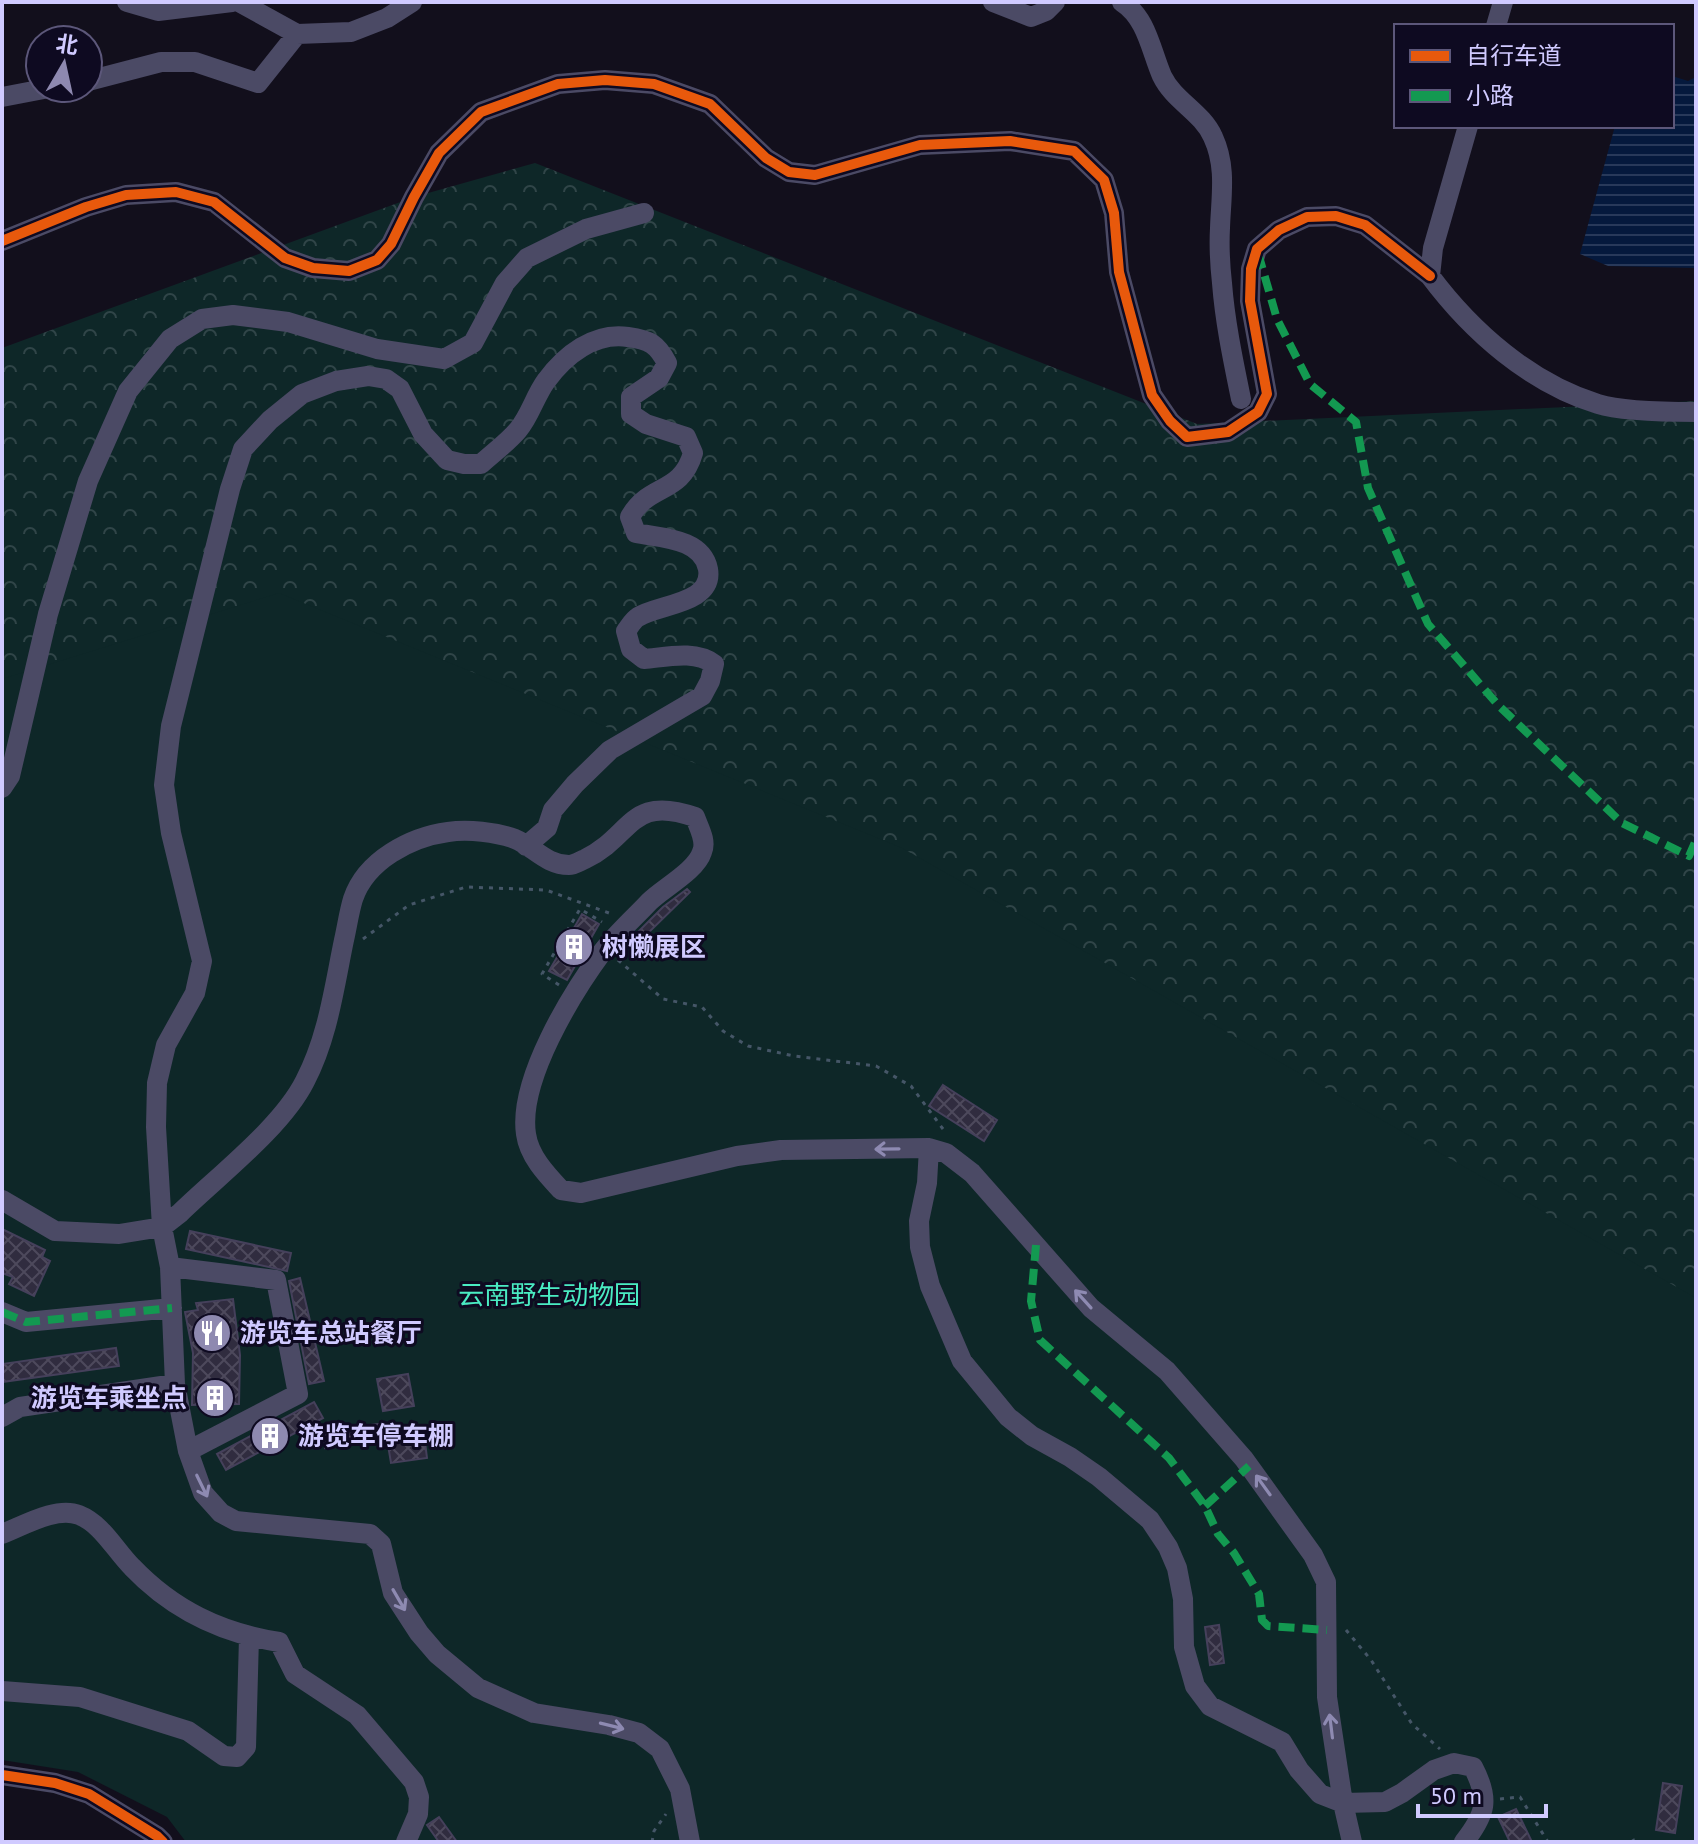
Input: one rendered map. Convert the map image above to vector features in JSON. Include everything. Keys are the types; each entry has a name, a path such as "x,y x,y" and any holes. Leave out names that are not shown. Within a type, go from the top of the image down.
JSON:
{"street":[{"path":"127,2 158,11 232,2"},
{"path":"239,2 297,34 351,32 387,18 412,2"},
{"path":"993,2 1031,17 1046,11 1055,2"},
{"path":"1122,2 1139,18 1163,79 1173,93 1205,123 1223,169 1219,232 1222,284 1229,343 1241,399"},
{"path":"1497,24 1503,2"},
{"path":"104,77 161,62 195,62 258,83 297,34"},
{"path":"2,241 86,207 126,195 176,192 214,202 285,258 313,268 349,271 377,260 391,244 439,153 481,112 558,84 605,80 654,84 710,104 766,158 789,172 815,175 920,145 1010,141 1074,151 1104,180 1114,213 1119,272 1152,395 1170,421 1187,437 1228,432 1258,412 1267,394 1250,301 1251,269 1257,249 1279,230 1307,217 1336,216 1365,225 1430,276 1479,333 1545,381 1600,405 1696,412"},
{"path":"2,97 24,93"},
{"path":"1430,276 1433,248 1467,128"},
{"path":"2,788 10,776 48,614 88,481 128,391 170,339 202,319 233,315 288,322 377,349 444,359 473,343 505,283 527,258 586,229 644,213"},
{"path":"526,846 547,828 553,810 610,750 702,696 714,664 705,658 692,656 644,659 631,649 626,631 636,617 690,598 703,589 709,573 704,556 691,545 636,533 630,517 639,502 674,483 688,469 693,453 686,437 646,424 631,414 631,397 659,378 667,363 659,347 643,339 617,335 601,338 573,351 546,381 519,429 481,464 447,460 423,434 400,389 386,379 368,376 336,381 302,394 270,420 243,449 230,489 171,726 164,785 171,833 202,961 195,993 166,1045 157,1083 156,1127 162,1227 170,1267 175,1384 188,1451 203,1493 221,1513 236,1521 370,1534 381,1544 393,1593 419,1633 437,1654 478,1688 534,1713 639,1733 660,1749 680,1789 690,1842"},
{"path":"2,1200 55,1231 119,1234 162,1227 285,1113 304,1082 323,1040 354,896 368,874 387,855 413,841 449,832 477,832 516,840 547,861 571,866 602,850 629,822 654,810 675,810 695,817 703,836 702,853 687,871 653,899 610,942 574,994 541,1056 528,1101 525,1134 533,1156 561,1190 581,1193 737,1156 781,1150 929,1148 946,1153 972,1173 1091,1308 1167,1371 1244,1459 1313,1555 1326,1582 1327,1697 1352,1842"},
{"path":"929,1148 927,1183 919,1221 920,1247 930,1286 962,1361 1008,1417 1032,1436 1099,1477 1150,1520 1168,1547 1177,1568 1183,1599 1184,1647 1195,1686 1210,1706 1282,1742 1299,1770 1320,1794 1343,1803 1385,1802 1434,1770 1454,1763 1473,1767 1482,1784 1484,1806 1464,1842"},
{"path":"170,1267 276,1280 298,1394 188,1451"},
{"path":"2,1312 26,1322 172,1308"},
{"path":"2,1417 20,1407 175,1384"},
{"path":"2,1534 59,1513 79,1515 105,1535 132,1568 178,1605 216,1627 279,1642 295,1674 357,1715 414,1782 419,1797 418,1814 406,1842"},
{"path":"2,1691 80,1697 188,1731 224,1756 237,1757 246,1747 249,1637"},
{"path":"2,1775 55,1783 89,1794 163,1842"}],"path":[{"path":"341,955 409,905 466,887 546,890 609,913 610,942"},
{"path":"574,994 542,974 580,909 603,922 610,942 663,999 702,1007 723,1031 748,1046 794,1056 876,1066 911,1086 950,1138"},
{"path":"1327,1606 1371,1660 1412,1724 1442,1750"},
{"path":"1484,1800 1520,1797 1548,1842"},
{"path":"652,1842 654,1831 667,1812 684,1807"},
{"path":"1631,1842 1638,1842"}],"green space":[{"path":"535,163 1197,424 1696,401 1696,1842 2,1175 2,348 414,197"},
{"name":"云南野生动物园","path":"279,593 902,848 1696,1298 1696,1842 186,1842 167,1817 78,1772 2,1760 2,679"}],"water":[{"path":"1674,77 1688,81 1696,77 1696,268 1608,266 1580,254 1614,128 1674,128"}],"building":[{"path":"687,889 690,892 640,941 634,936 663,907"},
{"name":"树懒展区","path":"582,914 599,924 567,980 549,971"},
{"path":"943,1085 997,1120 984,1141 929,1106"},
{"path":"2,1229 45,1250 42,1257 50,1261 34,1296 9,1284 13,1277 2,1273"},
{"path":"190,1231 291,1253 287,1271 186,1249"},
{"name":"游览车停车棚","path":"300,1278 324,1381 309,1384 289,1281"},
{"name":"游览车总站餐厅","path":"233,1299 240,1355 239,1404 192,1405 193,1353 185,1312 198,1310 196,1303"},
{"path":"116,1348 119,1366 2,1382 2,1364"},
{"path":"408,1374 414,1406 383,1411 377,1379"},
{"name":"游览车停车棚","path":"314,1402 323,1418 226,1470 217,1454"},
{"path":"385,1423 387,1439 325,1448 323,1431"},
{"path":"424,1434 427,1458 391,1463 387,1439"},
{"path":"1219,1625 1224,1663 1210,1665 1205,1627"},
{"path":"1663,1783 1682,1786 1675,1833 1656,1830"},
{"path":"1516,1809 1532,1842 1510,1842 1498,1817"},
{"path":"439,1817 457,1842 439,1842 427,1825"}],"marked path":[{"path":"1258,253 1277,319 1310,384 1356,422 1368,488 1428,624 1498,705 1622,823 1689,856 1696,840"},
{"path":"1036,1245 1031,1301 1040,1340 1169,1458 1205,1506 1218,1534 1234,1553 1259,1594 1262,1620 1268,1626 1327,1630"},
{"path":"2,1312 26,1322 172,1308"},
{"path":"1205,1506 1249,1466"}],"cycle path":[{"path":"2,241 86,207 126,195 176,192 214,202 285,258 313,268 349,271 377,260 391,244 439,153 481,112 558,84 605,80 654,84 710,104 766,158 789,172 815,175 920,145 1010,141 1074,151 1104,180 1114,213 1119,272 1152,395 1170,421 1187,437 1228,432 1258,412 1267,394 1250,301 1251,269 1257,249 1279,230 1307,217 1336,216 1365,225 1430,276"},
{"path":"2,1775 55,1783 89,1794 163,1842"}],"place":[{"name":"树懒展区","path":"574,947"},
{"name":"游览车总站餐厅","path":"212,1333"},
{"name":"游览车乘坐点","path":"215,1398"},
{"name":"游览车停车棚","path":"270,1436"}]}
